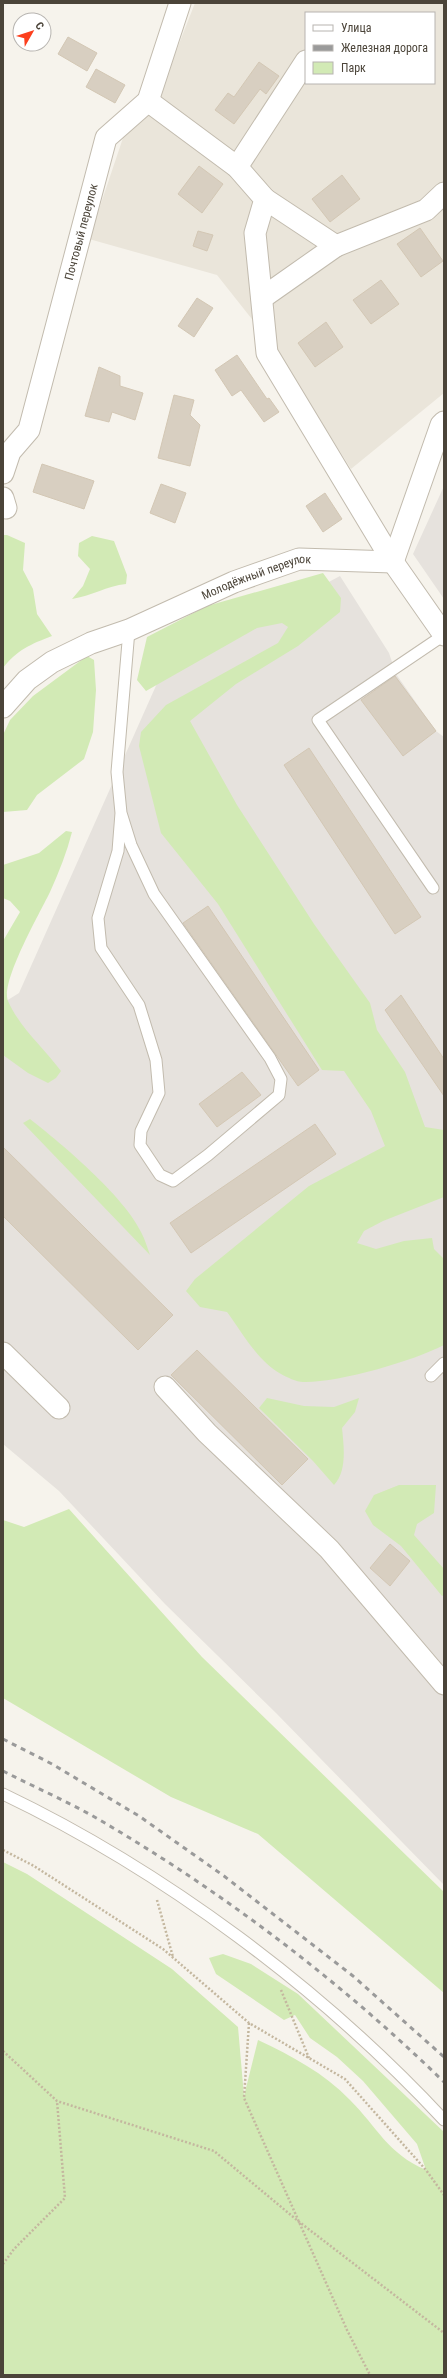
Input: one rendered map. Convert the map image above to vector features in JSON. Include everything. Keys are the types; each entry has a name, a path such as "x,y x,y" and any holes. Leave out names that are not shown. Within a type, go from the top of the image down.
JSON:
{"street":[{"path":"180,3 148,101 238,167 265,199 336,246"},
{"path":"238,167 305,63"},
{"name":"Почтовый переулок","path":"3,473 10,452 29,430 106,138 148,101"},
{"path":"262,298 336,246 426,210 444,193"},
{"path":"265,199 255,233 267,353 393,562 444,635"},
{"path":"393,562 441,425 444,422"},
{"name":"Молодёжный переулок","path":"3,707 27,680 52,662 90,643 129,630 234,582 299,558 393,562"},
{"path":"3,1353 59,1408"},
{"path":"165,1387 207,1434 329,1549 444,1684"}],"lane":[{"path":"121,813 131,845 154,894 270,1058 281,1079 279,1095 213,1151 173,1181 160,1175 140,1145 141,1131 159,1093 156,1060 139,1006 101,948 98,918 118,851 121,813 117,772 129,630"},
{"path":"433,888 318,720 444,635"},
{"path":"431,1376 444,1363"},
{"path":"3,1794 62,1822 173,1890 296,1981 369,2045 444,2120"}],"path":[{"path":"3,1850 34,1866 68,1887 173,1957 249,2023 345,2079 426,2170 444,2195"},
{"path":"150,1876 173,1957"},
{"path":"270,1962 309,2058"},
{"path":"249,2023 244,2098 347,2330 370,2375"},
{"path":"3,2051 57,2101 214,2150 298,2220 444,2332"},
{"path":"3,2264 14,2249 64,2198 57,2101"}],"shaded area":[{"path":"195,3 444,3 444,393 351,469 274,347 217,275 89,239 125,132 159,95"},
{"path":"444,486 444,599 413,554"},
{"path":"340,576 389,653 396,674 436,731 444,737 444,1885 276,1713 165,1604 59,1491 3,1444 3,1003 19,993 163,670"}],"green space":[{"path":"3,535 7,535 25,543 23,570 33,589 37,614 52,636 25,648 3,668"},
{"path":"92,536 114,541 127,575 126,584 72,599 83,586 90,569 78,556 79,543"},
{"path":"323,573 341,598 340,612 298,646 236,684 190,721 237,805 314,924 370,1003 377,1030 405,1072 425,1127 444,1130 444,1197 383,1221 364,1231 357,1243 376,1249 404,1241 432,1238 434,1249 444,1259 444,1345 414,1358 375,1370 335,1379 303,1382 283,1375 265,1362 251,1346 227,1312 200,1307 186,1291 195,1279 309,1186 385,1146 371,1111 344,1071 322,1070 218,904 161,833 139,746 141,732 166,705 278,643 288,627 282,623 257,628 146,691 137,680 147,637 207,606"},
{"path":"87,656 94,660 96,690 93,732 84,759 37,795 27,810 3,812 3,735 10,720 33,696"},
{"path":"66,831 72,832 68,847 50,892 15,963 7,992 8,1001 19,1020 61,1071 56,1078 48,1083 28,1073 3,1055 3,941 20,912 10,901 3,898 3,865 39,853"},
{"path":"30,1119 75,1156 107,1187 133,1218 145,1240 150,1255 23,1123"},
{"path":"267,1398 304,1406 334,1407 359,1398 355,1412 342,1428 344,1451 343,1466 334,1485 313,1461 259,1408"},
{"path":"399,1485 436,1485 434,1513 417,1524 414,1535 444,1569 444,1595 442,1596 401,1546 373,1525 365,1511 374,1495"},
{"path":"69,1509 202,1657 444,1892 444,1993 258,1834 171,1797 3,1698 3,1520 24,1527"},
{"path":"3,1862 27,1874 172,1969 238,2027 244,2096 258,2040 283,2052 329,2081 360,2110 392,2148 402,2156 426,2170 417,2144 363,2081 337,2057 310,2038 295,2015 284,2020 216,1974 209,1958 223,1954 251,1964 298,1994 444,2132 444,2375 3,2375"}],"building":[{"path":"68,37 97,53 87,71 58,54"},
{"path":"259,62 279,76 266,94 260,89 234,124 215,110 228,93 234,97"},
{"path":"96,69 125,85 115,103 86,87"},
{"path":"199,166 223,184 202,213 178,194"},
{"path":"342,175 360,199 330,222 312,199"},
{"path":"420,228 443,261 421,277 397,244"},
{"path":"198,231 213,235 207,251 193,246"},
{"path":"381,280 399,304 371,324 353,300"},
{"path":"197,298 213,308 194,337 178,326"},
{"path":"326,322 343,347 315,367 298,343"},
{"path":"237,355 267,399 269,398 279,412 264,422 241,390 232,396 215,370"},
{"path":"99,367 120,376 120,386 143,393 135,420 112,412 109,422 85,416"},
{"path":"174,395 194,400 190,415 200,425 190,466 158,458"},
{"path":"42,464 94,481 84,509 33,492"},
{"path":"161,484 186,493 175,523 150,513"},
{"path":"325,493 342,519 323,532 306,506"},
{"path":"395,676 436,731 403,756 361,700"},
{"path":"309,748 421,917 395,934 284,765"},
{"path":"208,906 319,1070 298,1086 183,923"},
{"path":"401,995 444,1059 444,1096 385,1010"},
{"path":"242,1072 261,1095 217,1127 199,1104"},
{"path":"315,1124 336,1154 191,1253 170,1223"},
{"path":"3,1147 173,1315 138,1350 3,1216"},
{"path":"197,1350 308,1459 282,1485 171,1375"},
{"path":"390,1544 410,1561 390,1586 370,1568"}],"railway":[{"path":"3,1739 52,1764 139,1816 224,1876 353,1976 444,2057"},
{"path":"3,1771 98,1819 144,1847 235,1908 322,1974 364,2009 444,2082"}]}
